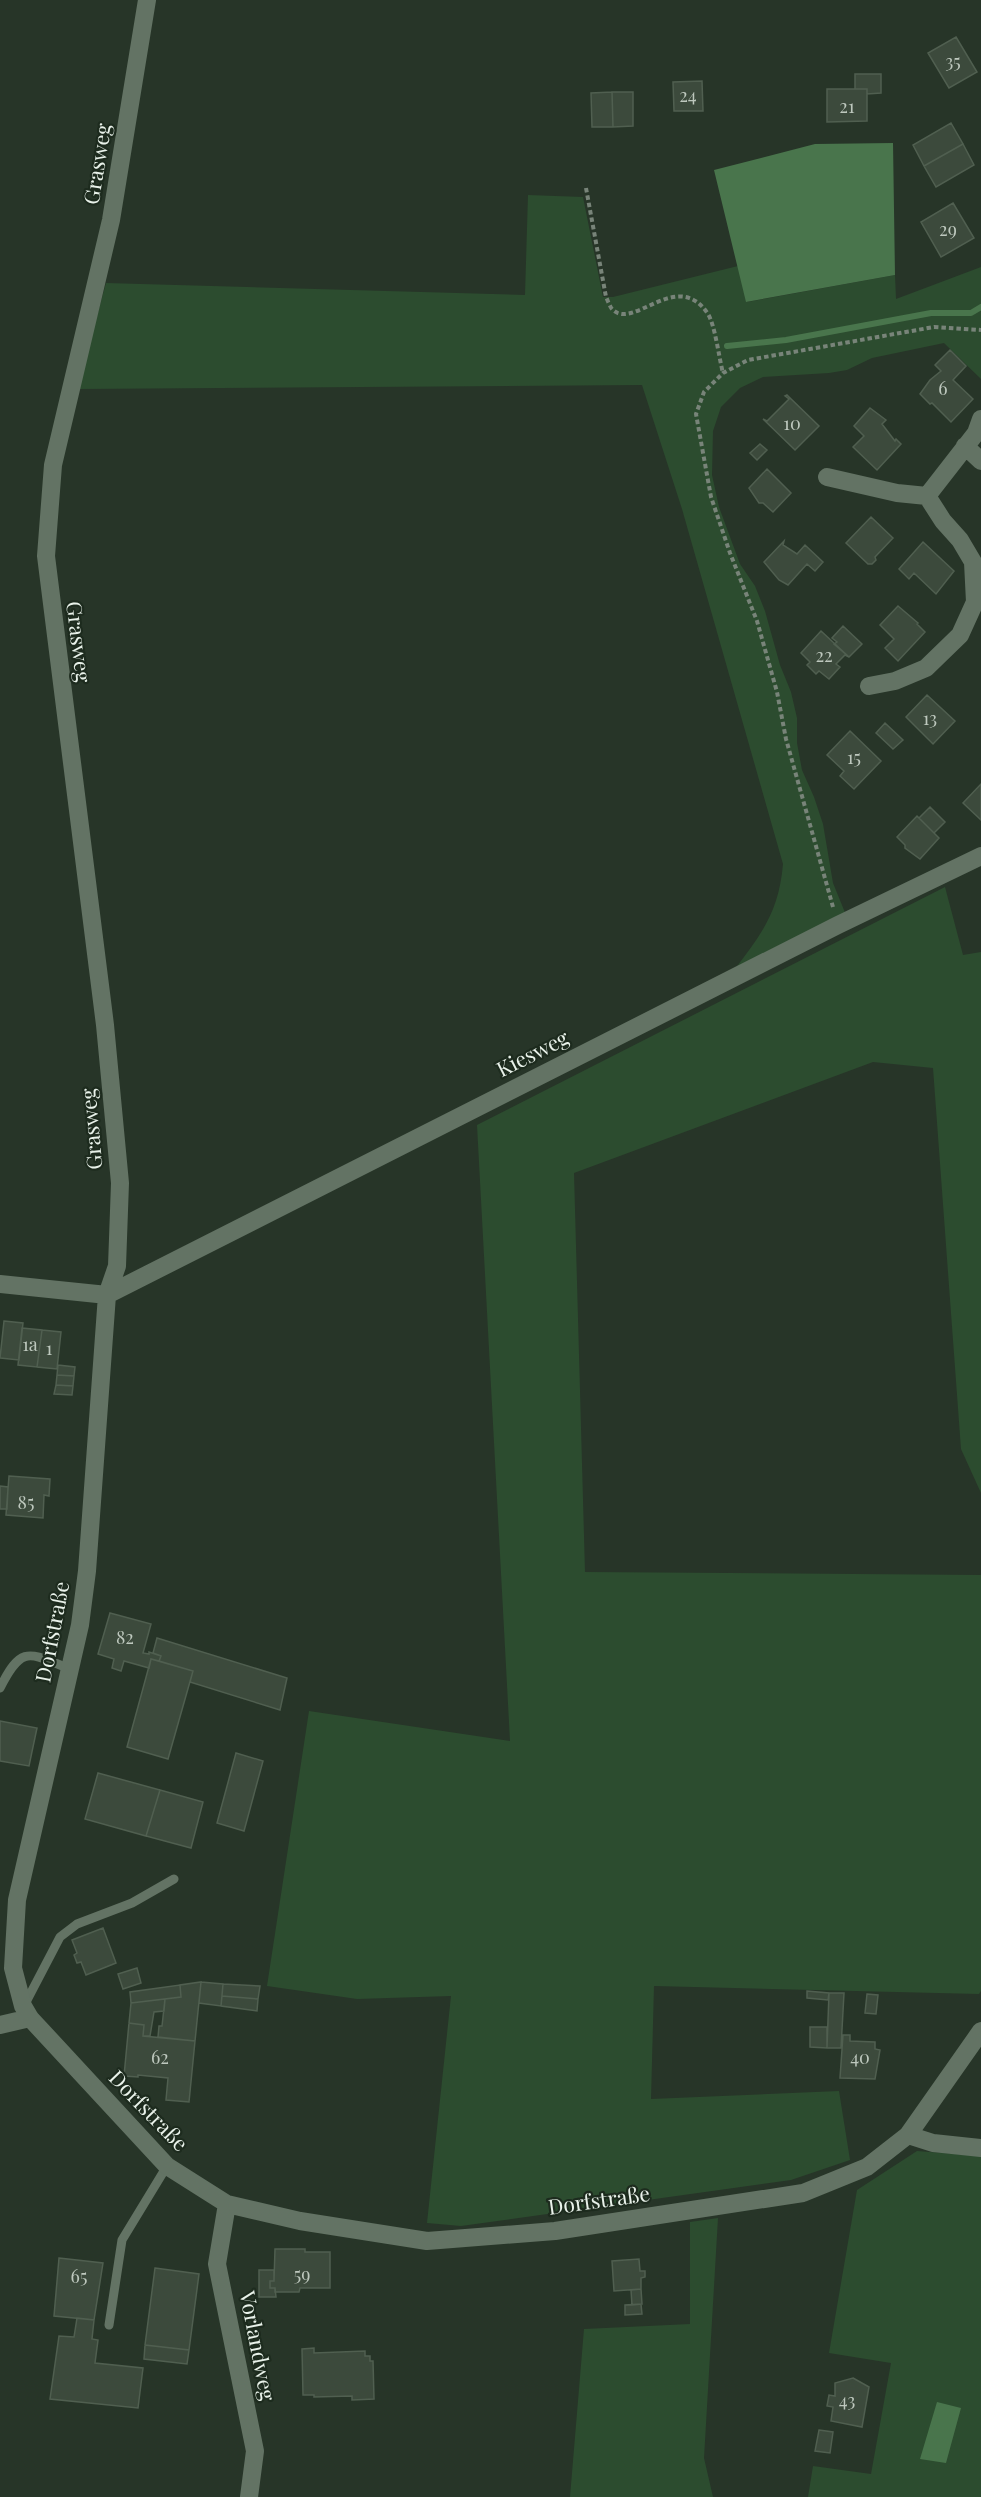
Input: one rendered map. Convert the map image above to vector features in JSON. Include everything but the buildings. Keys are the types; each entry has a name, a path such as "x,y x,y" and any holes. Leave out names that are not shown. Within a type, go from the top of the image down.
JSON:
{"street":[{"name":"Grasweg","path":"107,1295 117,1266 120,1183 103,1013 53,631 46,556 53,465 111,220 147,0"},
{"path":"927,496 976,433 981,419"},
{"path":"964,446 981,461"},
{"path":"827,477 897,493 927,496"},
{"path":"869,686 895,681 926,669 960,636 975,602 973,562 960,540 943,521 927,496"},
{"name":"Kiesweg","path":"107,1295 838,925 981,856"},
{"path":"0,1284 107,1295"},
{"name":"Dorfstraße","path":"107,1295 87,1572 80,1625 17,1900 13,1968 26,2012 167,2166 227,2204 300,2221 427,2241 555,2231 803,2193 867,2167 908,2135 981,2031"},
{"path":"0,2025 26,2012"},
{"path":"908,2135 933,2143 981,2148"},
{"name":"Vorlandweg","path":"227,2204 217,2264 255,2451 249,2497"}],"lane":[{"path":"0,1688 11,1666 21,1658 33,1654 70,1669"},
{"path":"26,2012 60,1937 77,1924 132,1903 174,1879"},
{"path":"109,2325 122,2240 167,2166"}],"path":[{"path":"586,188 606,297 612,309 620,314 632,314 660,300 674,296 687,298 700,305 709,316 723,373"},
{"path":"838,925 786,739 777,692 757,621 711,497 696,414 704,392 723,373 748,360 934,327 981,330"}],"shaded area":[{"path":"893,143 895,275 746,302 714,170 815,144"},
{"path":"528,195 583,197 603,297 613,297 738,266 747,302 895,275 896,299 981,267 981,379 944,343 872,358 847,370 763,377 740,388 721,407 713,431 712,475 719,507 740,564 755,586 765,611 780,665 791,692 797,718 797,743 802,770 823,824 833,883 846,915 734,970 768,921 778,895 783,864 682,509 642,385 77,389 106,283 525,295"},
{"path":"945,887 963,955 981,952 981,1493 961,1449 933,1068 873,1062 574,1173 585,1572 981,1575 981,1991 979,1994 654,1986 651,2099 839,2091 850,2160 791,2180 461,2226 427,2223 451,1996 357,1999 267,1986 309,1711 510,1741 477,1125"},
{"path":"917,2151 981,2156 981,2497 808,2497 813,2466 871,2474 891,2363 829,2353 857,2190"},
{"path":"718,2218 704,2458 713,2497 570,2497 584,2329 690,2324 690,2222"},
{"path":"937,2402 961,2408 946,2463 920,2459"}],"waterway":[{"path":"727,346 786,340 931,313 971,313 981,307"}]}
